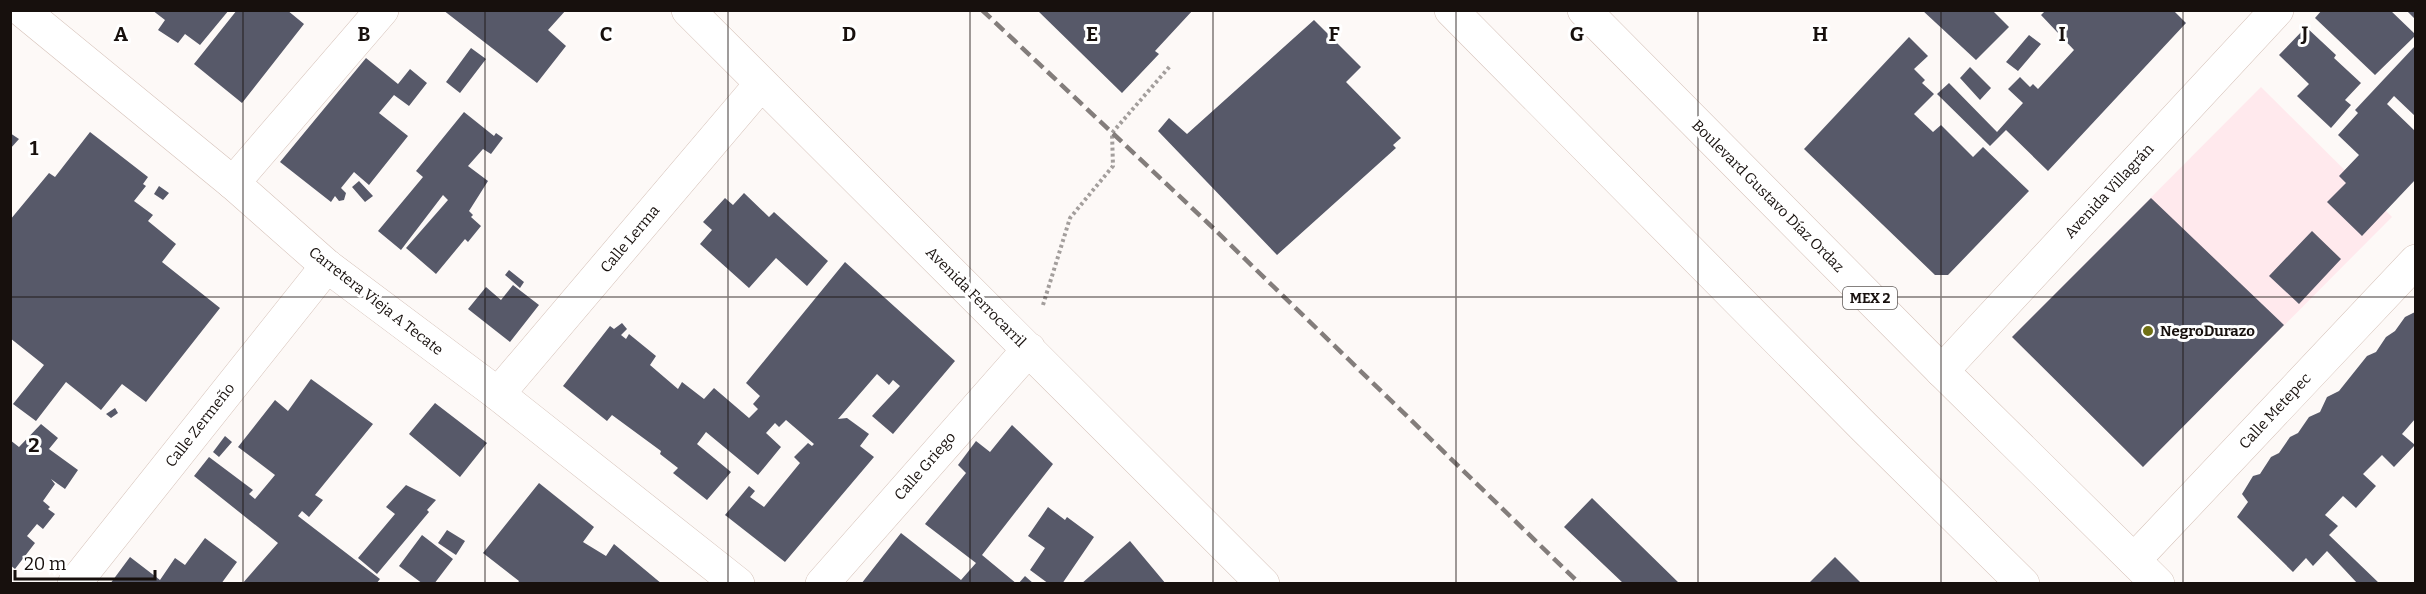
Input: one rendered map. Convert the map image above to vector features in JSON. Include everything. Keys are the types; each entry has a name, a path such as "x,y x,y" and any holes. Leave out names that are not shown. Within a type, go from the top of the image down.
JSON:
{"street":[{"name":"Carretera Vieja A Tecate","path":"22,10 233,183 327,266 498,394 730,581"},
{"path":"233,183 382,10"},
{"name":"Avenida Ferrocarril","path":"688,10 1263,584"},
{"path":"1451,10 1855,418 2023,584"},
{"name":"Boulevard Gustavo Díaz Ordaz","path":"1584,10 1942,371 2158,584"},
{"name":"Avenida Villagrán","path":"1942,371 2275,11"},
{"name":"Calle Lerma","path":"498,394 761,84"},
{"name":"Calle Metepec","path":"2134,560 2415,261"},
{"name":"Calle Zermeño","path":"74,584 327,266"},
{"name":"Calle Griego","path":"822,584 1029,349"}],"path":[{"path":"1029,349 1070,218 1113,166 1112,133 1171,65"}],"shaded area":[{"path":"2261,87 2392,217 2143,467 2012,337"}],"building":[{"path":"152,10 229,10 200,45 185,34 178,43 158,30 165,20"},
{"path":"237,10 287,10 304,24 242,103 194,64"},
{"path":"443,10 566,10 548,30 566,46 537,83"},
{"path":"1037,10 1193,10 1155,51 1159,54 1122,93"},
{"path":"1922,10 1992,10 2009,27 1976,60"},
{"path":"2046,10 2173,10 2186,23 2048,171 2006,130 1990,146 1937,94 1949,83 1997,132 2023,103 2008,89 2020,77 2030,87 2033,84 2038,89 2074,50 2041,15"},
{"path":"2322,10 2390,10 2416,35 2375,75 2315,18"},
{"path":"2406,10 2415,10 2415,19"},
{"path":"1314,20 1361,67 1346,82 1401,138 1393,145 1396,148 1277,255 1158,131 1169,118 1187,134"},
{"path":"2306,27 2361,83 2345,100 2351,105 2331,128 2297,96 2309,84 2279,55"},
{"path":"2029,35 2041,44 2018,71 2006,62"},
{"path":"1909,37 1928,56 1914,69 1925,80 1922,83 1934,94 1914,114 1933,132 1941,125 1973,157 1983,147 2029,191 1948,275 1935,275 1804,149"},
{"path":"2415,46 2415,116 2394,96 2387,104 2415,131 2415,180 2362,236 2327,202 2346,183 2339,176 2359,155 2338,135 2358,113 2355,110"},
{"path":"471,48 486,59 460,93 446,82"},
{"path":"366,58 398,84 410,69 427,83 409,106 394,95 379,113 408,136 369,185 354,172 341,188 346,193 344,200 339,201 335,196 331,202 280,162"},
{"path":"1970,67 1991,88 1980,100 1960,78"},
{"path":"464,112 494,136 496,133 503,138 491,154 483,149 468,166 488,181 469,211 473,215 471,217 481,226 468,242 465,239 436,274 406,248 448,200 443,195 401,250 378,231 423,177 416,171"},
{"path":"90,132 148,177 143,184 146,186 134,201 153,215 148,221 176,244 162,262 220,308 146,402 122,384 101,410 66,382 36,421 13,404 44,365 10,338 10,220 49,173 55,177"},
{"path":"10,133 19,139 10,149"},
{"path":"359,181 373,196 365,202 352,187"},
{"path":"159,186 169,193 163,200 154,194"},
{"path":"744,193 769,217 774,212 828,261 807,286 776,258 749,288 700,244 712,230 703,222 725,198 733,205"},
{"name":"NegroDurazo","path":"2151,198 2284,325 2143,467 2012,337"},
{"path":"2312,231 2341,259 2299,304 2269,276"},
{"path":"845,262 955,361 893,434 872,416 900,386 893,380 889,385 877,374 838,419 847,418 869,434 860,446 874,457 785,562 725,515 749,486 755,491 750,497 764,507 800,463 794,457 808,443 812,446 814,444 786,420 779,427 775,423 766,433 781,447 758,475 706,432 697,444 731,472 707,500 673,473 678,468 660,454 661,451 612,415 607,421 563,386 610,326 614,329 622,323 627,329 621,335 626,339 629,334 656,356 650,365 678,389 682,382 704,399 714,388 749,418 758,409 753,404 760,396 746,383"},
{"path":"509,270 524,282 520,288 505,275"},
{"path":"513,285 539,305 510,342 468,309 486,287 501,300"},
{"path":"2415,312 2415,419 2402,434 2415,445 2394,467 2382,455 2363,474 2376,486 2356,508 2343,496 2325,515 2338,526 2329,535 2380,584 2358,584 2327,551 2313,566 2306,558 2293,572 2237,517 2248,502 2242,494 2253,476 2260,474 2271,457 2279,453 2290,437 2298,433 2309,417 2320,412 2327,397 2339,391 2367,356 2376,352 2386,337 2395,331 2405,317"},
{"path":"311,379 373,424 315,495 323,500 309,517 302,511 298,516 380,579 376,584 242,584 278,543 194,476 209,457 253,490 249,494 255,499 275,475 238,447 275,400 288,411"},
{"path":"435,403 487,443 460,477 409,434"},
{"path":"115,408 118,413 111,418 106,414"},
{"path":"41,424 58,438 49,449 78,470 65,489 51,479 55,484 43,501 55,514 43,529 37,524 27,536 35,543 15,569 10,565 10,440 19,447"},
{"path":"1012,425 1053,464 982,555 1017,584 861,584 901,533 961,580 976,563 925,524 966,473 958,465 976,441 990,452"},
{"path":"225,436 232,442 219,457 213,452"},
{"path":"539,483 594,527 583,542 606,556 614,544 662,584 517,584 519,581 483,553"},
{"path":"406,485 436,500 427,510 429,512 377,574 358,558 395,514 386,507"},
{"path":"1592,498 1680,584 1624,584 1564,527"},
{"path":"1048,507 1065,520 1067,517 1094,537 1062,584 1049,584 1030,570 1045,548 1028,536"},
{"path":"447,530 465,541 456,555 438,543"},
{"path":"422,535 453,559 434,584 423,584 399,566"},
{"path":"205,538 237,562 221,584 110,584 130,557 160,580 175,558 185,565"},
{"path":"1130,541 1166,584 1081,584"},
{"path":"1835,557 1862,584 1808,584"},
{"path":"1025,576 1034,584 1018,584"}],"railway":[{"path":"982,10 1210,225 1580,584"}],"place":[{"name":"NegroDurazo","path":"2148,331"}]}
